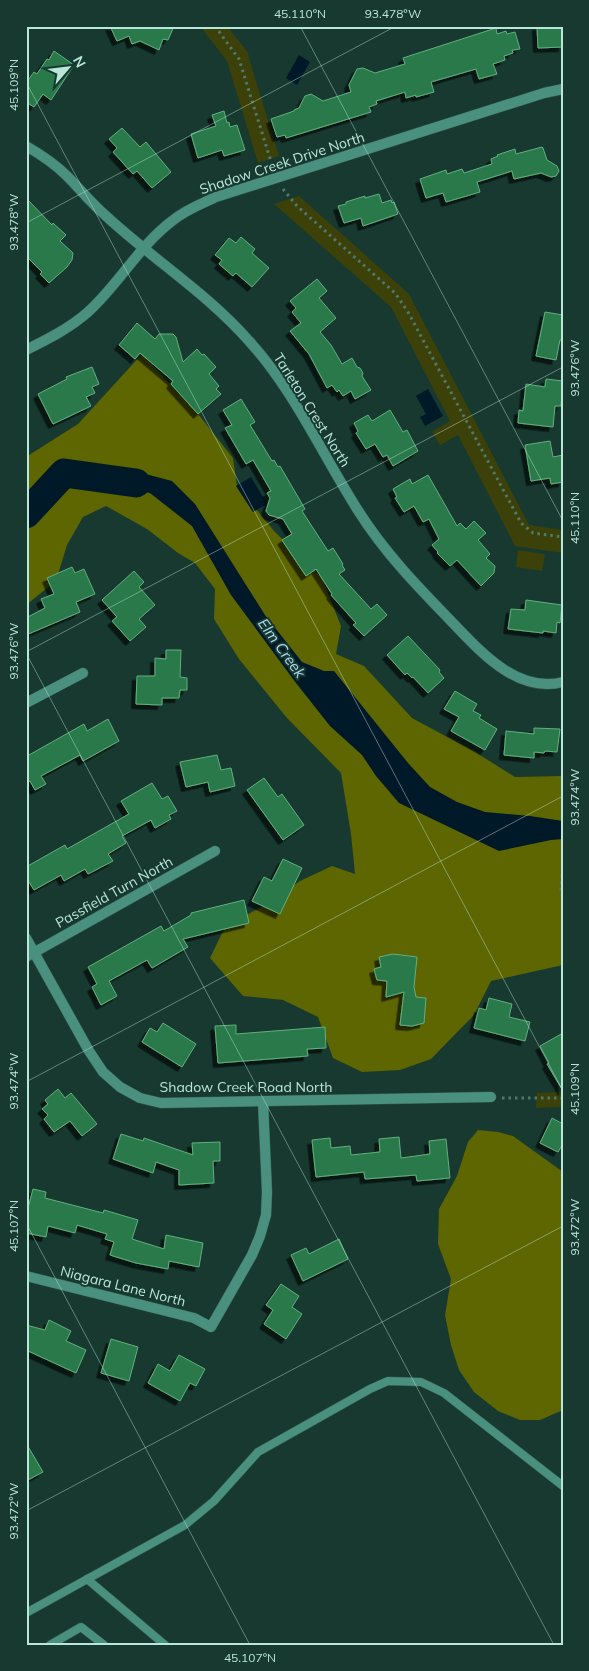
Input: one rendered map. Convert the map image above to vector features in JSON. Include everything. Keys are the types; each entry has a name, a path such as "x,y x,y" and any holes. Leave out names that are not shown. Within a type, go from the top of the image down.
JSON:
{"street":[{"name":"Shadow Creek Drive North","path":"26,350 50,338 88,312 104,296 143,248 172,220 199,204 526,99 563,89"},
{"name":"Tarleton Crest North","path":"26,146 51,162 66,175 105,216 228,319 250,341 269,364 291,398 358,511 379,541 400,568 490,661 509,674 526,680 555,684 563,682"},
{"path":"26,703 83,672"},
{"name":"Passfield Turn North","path":"30,955 215,851"},
{"name":"Shadow Creek Road North","path":"26,938 30,955 103,1072 120,1087 140,1098 161,1104 491,1097"},
{"name":"Niagara Lane North","path":"26,1276 185,1316 211,1326 252,1255 266,1215 267,1192 263,1102"}],"lane":[{"path":"26,1613 185,1525 214,1502 258,1452 370,1389 388,1381 421,1382 444,1393 563,1486"},
{"path":"87,1579 165,1645"},
{"path":"50,1645 81,1627 104,1645"}],"path":[{"path":"215,26 239,59 277,178 288,196 395,293 408,312 521,523 533,533 563,538"},
{"path":"563,862 561,889 563,900"},
{"path":"491,1097 563,1098"}],"green space":[{"path":"200,26 227,26 249,54 279,156 258,163 227,61"},
{"path":"299,196 409,294 529,525 563,530 563,553 515,546 458,435 440,445 432,432 450,421 391,307 274,204"},
{"path":"142,354 198,414 233,458 237,486 275,532 322,578 341,626 336,654 364,666 412,718 475,752 515,777 563,776 563,965 491,981 474,1015 431,1059 400,1070 362,1072 333,1058 318,1017 283,1000 243,996 210,958 225,927 272,901 300,881 332,866 355,874 351,834 341,773 287,718 239,659 214,619 215,589 195,563 178,553 147,529 106,506 83,517 67,545 56,581 26,605 26,457 78,424"},
{"path":"518,550 545,554 542,571 516,567"},
{"path":"563,1092 563,1107 536,1108 537,1093"},
{"path":"478,1130 513,1136 563,1172 563,1410 540,1420 520,1420 498,1411 474,1392 459,1370 451,1345 445,1315 451,1279 438,1244 439,1209 457,1176 468,1142"}],"water":[{"path":"299,55 310,62 297,85 286,78"},
{"path":"428,389 443,416 425,426 420,417 426,414 416,396"},
{"path":"96,471 138,472 172,481 195,504 265,615 302,662 324,671 334,671 408,763 430,787 457,802 485,812 563,821 563,839 499,851 399,803 376,776 362,755 330,726 296,683 231,595 192,526 150,493 97,482"},
{"path":"251,477 267,504 253,512 236,486"}],"building":[{"path":"110,26 174,26 168,40 163,39 159,50 140,41 132,44 129,36 117,41"},
{"path":"537,26 563,26 563,47 538,48"},
{"path":"496,28 497,34 506,31 507,34 515,32 520,49 512,50 513,53 504,56 505,60 493,64 497,74 479,79 476,69 431,82 434,92 406,98 405,92 376,101 377,104 369,107 371,112 286,138 285,135 277,137 271,119 299,108 305,96 311,94 323,101 351,92 349,85 357,69 363,68 375,73 405,64 403,58"},
{"path":"54,51 74,65 51,100 43,94 34,107 26,102 26,83 34,72 37,74"},
{"path":"224,111 230,127 237,125 245,150 224,156 222,150 198,158 191,134 216,126 212,115"},
{"path":"122,128 140,147 146,142 171,172 152,188 137,171 133,174 113,152 117,148 109,139"},
{"path":"542,147 547,160 557,166 559,171 556,176 551,177 541,173 514,179 512,171 477,182 480,192 446,202 443,193 426,198 420,179 446,170 447,174 462,169 464,173 492,164 491,159 497,155 515,149 516,154"},
{"path":"379,194 382,203 391,200 392,203 394,202 398,214 363,226 361,218 344,223 338,206 365,196 365,198"},
{"path":"26,198 52,225 53,223 66,235 60,241 73,253 72,260 67,267 49,283 40,274 42,272 26,256"},
{"path":"241,237 255,249 252,253 269,268 252,287 236,273 233,276 219,264 222,260 215,255 229,238 236,243"},
{"path":"317,279 327,291 319,298 336,318 320,332 331,345 342,364 352,358 363,373 362,376 371,390 355,399 351,391 343,396 332,385 327,388 309,354 290,331 301,323 292,312 296,308 290,301"},
{"path":"545,312 563,315 563,340 560,340 556,360 536,356"},
{"path":"137,323 155,339 159,334 173,334 176,337 183,362 197,349 202,355 204,354 216,367 209,374 219,386 216,389 221,394 198,414 171,384 173,381 140,353 135,359 119,345"},
{"path":"92,367 99,384 92,387 95,393 86,397 91,406 53,424 38,394 67,379 66,377"},
{"path":"546,379 563,381 561,406 555,406 553,427 518,423 519,410 523,411 526,384 545,387"},
{"path":"241,399 255,422 250,425 272,461 274,460 278,467 280,466 305,509 302,511 328,551 333,548 343,564 345,570 339,574 371,609 377,604 387,615 364,636 353,625 356,623 331,595 316,569 306,576 282,540 292,534 283,519 269,515 266,511 270,498 267,493 271,491 253,460 246,464 225,428 232,425 223,410"},
{"path":"390,410 403,432 407,430 418,451 393,466 387,455 383,457 375,444 366,449 356,433 358,431 354,423 368,415 372,421"},
{"path":"550,441 553,457 563,455 563,482 551,484 550,478 531,481 525,445"},
{"path":"428,475 457,526 460,523 466,529 474,521 486,533 478,540 490,554 486,558 495,566 494,573 481,586 457,560 450,566 437,553 432,545 439,539 429,519 423,522 414,506 404,512 395,498 397,497 393,489 410,479 412,484"},
{"path":"72,567 75,573 84,569 95,594 76,602 80,612 26,635 26,618 45,608 41,599 54,594 47,578"},
{"path":"134,571 144,582 139,587 155,605 139,619 146,627 130,641 112,621 117,617 102,600"},
{"path":"526,600 562,605 560,623 557,622 556,633 508,629 511,609 525,610"},
{"path":"408,636 440,670 439,672 444,678 428,693 413,677 407,673 405,675 387,655"},
{"path":"166,650 181,650 180,677 187,678 187,690 180,690 179,698 162,698 162,705 136,704 137,676 155,676 155,658 166,659"},
{"path":"455,691 477,704 473,711 481,715 479,718 497,729 485,750 451,731 459,717 444,709"},
{"path":"108,719 119,741 83,761 80,755 41,776 46,784 35,790 30,781 26,783 26,750 29,755 84,724 87,731"},
{"path":"534,728 560,729 557,752 534,752 534,758 504,755 506,731 534,734"},
{"path":"217,755 221,770 231,768 235,786 210,792 208,782 186,787 180,762"},
{"path":"264,778 278,797 282,794 304,825 283,840 247,790"},
{"path":"152,783 162,799 168,796 177,811 169,815 171,819 155,828 151,820 122,836 126,843 108,854 113,861 88,874 85,869 64,881 61,875 34,890 26,877 26,867 65,845 67,849 129,814 121,801"},
{"path":"283,859 302,868 280,914 252,901 264,877 272,881"},
{"path":"244,900 249,923 183,939 188,947 152,968 147,960 109,981 117,996 101,1005 92,987 97,984 88,967 161,926 164,931 191,915 191,913"},
{"path":"393,954 417,957 414,987 416,997 426,998 424,1023 412,1026 400,1025 404,992 386,997 387,981 377,980 374,969 381,967 379,957"},
{"path":"489,998 512,1004 509,1017 530,1022 525,1041 474,1028 479,1008 486,1010"},
{"path":"163,1023 196,1044 182,1067 142,1042 150,1028 157,1032"},
{"path":"236,1025 236,1034 325,1027 326,1048 307,1049 308,1056 218,1063 215,1026"},
{"path":"563,1033 563,1091 547,1064 549,1063 540,1046"},
{"path":"58,1089 65,1098 71,1093 97,1124 82,1136 70,1121 54,1132 44,1119 48,1115 42,1109 48,1104 45,1100"},
{"path":"552,1118 563,1124 563,1144 558,1152 540,1143"},
{"path":"121,1134 143,1141 144,1138 193,1155 192,1143 220,1142 220,1161 213,1161 214,1183 179,1185 179,1170 156,1162 153,1173 113,1159"},
{"path":"399,1137 401,1158 430,1154 429,1141 446,1139 450,1178 417,1181 416,1175 365,1179 364,1172 316,1177 312,1140 330,1138 331,1148 350,1146 351,1155 380,1152 379,1139"},
{"path":"33,1189 46,1192 45,1198 103,1213 104,1210 138,1220 132,1239 164,1249 166,1235 203,1243 199,1267 169,1261 168,1269 136,1263 110,1255 114,1242 105,1239 107,1234 77,1225 75,1233 48,1226 46,1237 26,1233 26,1216"},
{"path":"339,1239 348,1259 303,1281 291,1255 306,1248 309,1254"},
{"path":"281,1284 299,1296 292,1307 302,1314 286,1339 264,1324 273,1310 266,1305"},
{"path":"49,1320 71,1331 66,1341 86,1350 76,1373 26,1350 26,1325 45,1330"},
{"path":"111,1339 138,1347 129,1381 101,1373"},
{"path":"179,1355 205,1369 196,1386 190,1383 180,1401 148,1383 158,1364 170,1371"},
{"path":"26,1443 43,1472 26,1481"}],"waterway":[{"name":"Elm Creek","path":"26,514 64,473 136,483"}]}
